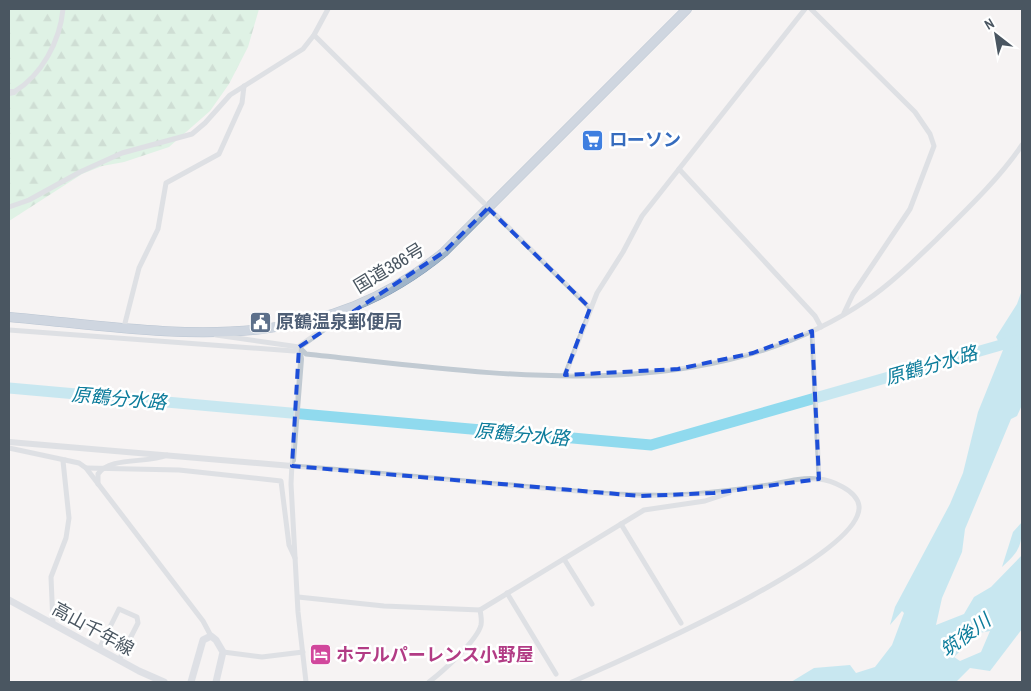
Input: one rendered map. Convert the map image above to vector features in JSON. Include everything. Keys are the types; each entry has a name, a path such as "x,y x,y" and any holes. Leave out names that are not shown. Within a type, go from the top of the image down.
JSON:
{"highway":[{"name":"国道386号","path":"9,317 210,334 257,331 294,325 356,307 389,290 432,262 686,9"}],"main road":[{"name":"高山千年線","path":"9,600 119,660 164,682"},
{"path":"190,682 203,640 211,636 216,640 223,652 216,682"}],"street":[{"path":"10,92 26,85 50,52 57,37 63,9"},
{"path":"9,207 29,200 115,155 192,134 205,123 222,101 302,49 314,35 328,9"},
{"path":"565,375 569,359 588,319 590,308 642,216 805,9"},
{"path":"811,9 915,112 930,134 934,146 910,209 853,294 844,314"},
{"path":"314,35 590,308"},
{"path":"124,327 140,268 158,229 166,183 219,154 242,104 244,86"},
{"path":"210,334 299,347 306,354 516,375 618,375 678,369 753,353 813,334 821,327 866,301 905,270 1000,174 1022,145"},
{"path":"679,169 814,316 821,327"},
{"path":"9,330 294,352 356,307"},
{"path":"813,334 819,476"},
{"path":"299,347 301,359 292,463 298,597 306,682"},
{"path":"9,442 292,463 640,496 736,490 819,476 852,493 859,504 854,519 836,540 782,578 714,617 572,682"},
{"path":"9,448 79,463 86,468 203,621 211,636"},
{"path":"98,484 98,474 111,464 158,460 169,454"},
{"path":"53,624 51,577 66,538 69,518 63,462 65,460"},
{"path":"86,468 102,470 179,470 281,481 289,544 296,558"},
{"path":"298,597 384,606 480,610 621,524 653,507 705,500 736,490"},
{"path":"621,524 681,623"},
{"path":"564,559 592,604"},
{"path":"508,593 556,674"},
{"path":"99,648 119,609 137,617 138,623 119,660"},
{"path":"429,682 453,662 478,633 482,623 480,610"},
{"path":"223,652 262,657 303,652"}],"highlighted area":[{"path":"488,208 590,308 565,375 678,369 753,353 812,331 819,479 714,493 640,496 292,466 299,347 444,252"}],"green space":[{"path":"9,9 259,9 248,47 229,84 210,111 169,147 124,162 102,166 82,174 9,221"}],"water":[{"name":"筑後川","path":"1022,290 1022,405 1017,416 1011,419 965,529 962,552 942,598 936,625 964,614 974,597 991,587 1022,555 1022,629 990,671 970,668 956,682 791,682 814,668 850,665 856,673 875,667 892,645 904,613 902,611 890,625 895,607 950,504 963,473 978,412 1003,350 996,337 1017,304","holes":["990,631 981,652 960,661 954,657 979,633"]},
{"path":"1022,522 1018,548 1002,567 1013,532"}],"waterway":[{"name":"原鶴分水路","path":"9,388 651,445 1022,339"}],"place":[{"name":"ローソン","path":"593,140"},
{"name":"原鶴温泉郵便局","path":"260,322"},
{"name":"ホテルパーレンス小野屋","path":"320,655"}]}
